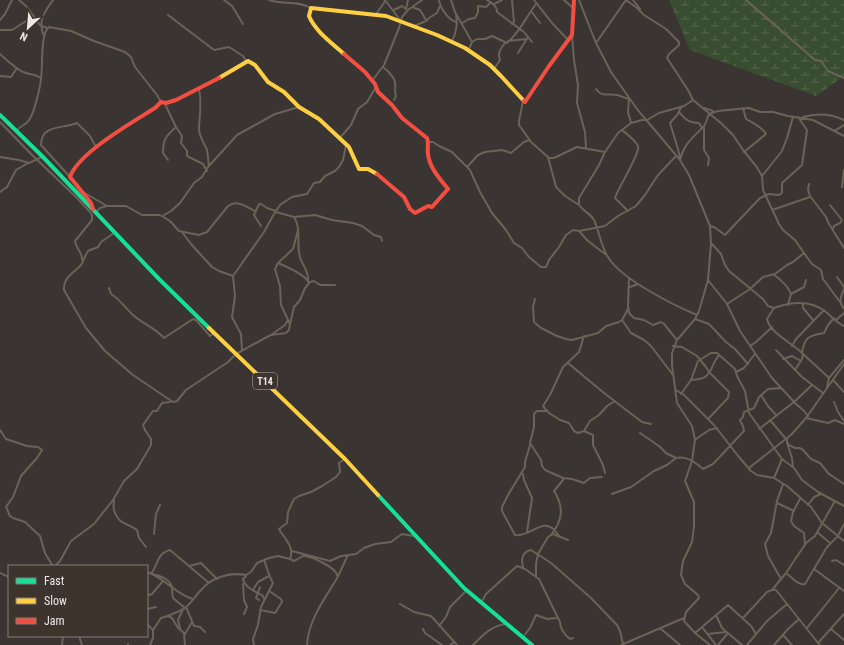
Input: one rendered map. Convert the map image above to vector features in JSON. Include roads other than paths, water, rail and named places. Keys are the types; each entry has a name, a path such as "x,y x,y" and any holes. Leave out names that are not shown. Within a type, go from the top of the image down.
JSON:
{"main road":[{"path":"94,210 83,192 70,177 72,171 96,147 162,102 170,102 184,97 232,69 250,61 268,82 284,92 299,107 319,119 352,151 358,170 368,169 380,175 405,198 408,202 410,211 414,213 428,206 434,206 448,190 439,179 430,162 428,153 428,139 402,118 392,105 378,92 366,72 316,28 309,18 311,8 334,8 376,14 400,20 452,41 469,50 494,69 523,101 526,101 572,35 574,0"},
{"name":"T14","path":"0,115 43,157 153,273 236,354 257,372 345,459 415,536 480,603 508,624 532,645"}],"street":[{"path":"0,20 5,14 12,0"},
{"path":"19,0 34,16 40,25 44,36"},
{"path":"40,25 46,9 53,0"},
{"path":"224,0 232,6 243,24"},
{"path":"269,0 277,2 294,2 311,8"},
{"path":"376,14 385,0 400,20"},
{"path":"372,81 383,67 399,28 400,20 405,12 408,0"},
{"path":"405,12 422,0"},
{"path":"438,0 440,6 449,19 457,22"},
{"path":"451,0 457,22 455,35 452,41"},
{"path":"487,0 492,2 497,9 497,12 520,30 532,42"},
{"path":"462,24 469,19 475,18 478,12 478,6 486,6 492,2 502,0"},
{"path":"512,0 514,22 512,24"},
{"path":"534,0 568,40"},
{"path":"564,0 573,8"},
{"path":"579,0 596,43 611,72 629,99 680,160 689,175 710,226 711,244 708,280 699,311 695,319 677,340 671,360 677,403 692,426 695,440 692,461 685,481 694,502 694,531 681,575 685,584 698,595 699,598 686,612 684,618 685,624 710,645"},
{"path":"596,43 626,0 637,8 642,14 663,27 679,42 679,44 667,57 693,100 733,135 744,152 756,166 762,176 764,190 772,210 782,229 794,239 812,264 821,270 823,279 844,309"},
{"path":"633,0 642,14"},
{"path":"746,0 815,60 821,61 828,71 844,78"},
{"path":"494,69 499,61 498,56 501,48 520,30 536,4"},
{"path":"394,10 402,6 406,9"},
{"path":"414,26 438,12 440,6"},
{"path":"412,7 420,10 426,20"},
{"path":"531,11 540,23"},
{"path":"455,12 472,42"},
{"path":"168,15 214,50 227,47 231,48 243,56 246,62"},
{"path":"0,30 12,30 34,16"},
{"path":"40,25 47,28 53,27 71,31 125,52 132,59 135,68 162,102 182,136 181,143 187,150 187,156 202,163 207,171"},
{"path":"16,131 29,120 35,107 42,79 44,36 47,28"},
{"path":"572,35 578,85 577,103 585,132 586,148"},
{"path":"469,50 472,42 477,39 485,39 492,36 507,42 527,38"},
{"path":"518,53 527,38"},
{"path":"0,54 25,73 34,74 42,79"},
{"path":"383,67 393,77 395,82 394,92 396,96 394,100"},
{"path":"0,76 11,77 17,68"},
{"path":"339,139 351,125 358,109 367,102 376,87"},
{"path":"163,215 175,208 194,183 201,179 207,171 208,153 199,132 201,111 200,92 198,88"},
{"path":"596,88 604,95 616,94 629,99"},
{"path":"629,99 628,112 631,123"},
{"path":"579,205 579,198 615,136 631,123 647,120 659,113 681,107 693,100"},
{"path":"523,101 519,123 529,140 548,157 554,158 577,147 605,152"},
{"path":"208,167 239,133 275,114 299,107"},
{"path":"680,160 670,122 679,112 681,107"},
{"path":"701,107 714,112"},
{"path":"680,160 682,150 703,127 709,114 714,112 743,108 760,112 773,112 813,120 844,136"},
{"path":"743,108 746,119 757,125 766,134 744,152"},
{"path":"679,112 687,120 701,124 703,127 704,150 709,158 708,165"},
{"path":"802,118 813,115 823,115 844,120"},
{"path":"762,176 782,151 792,117"},
{"path":"710,226 714,226 725,235 757,200 766,195 782,194 782,183 802,165 807,130 798,117"},
{"path":"0,122 74,195 92,216 92,220 75,241 77,249 83,255 83,261"},
{"path":"70,177 41,145 43,137 48,130 70,126 77,123 90,136 96,147"},
{"path":"834,131 844,125"},
{"path":"168,160 163,153 164,141 167,135 176,126"},
{"path":"622,130 637,144 638,148 638,152 633,158 630,168 615,198 628,211"},
{"path":"467,167 478,155 499,150 504,150 511,153 524,142 529,140"},
{"path":"428,142 433,142 452,152 467,167 494,216 507,231 514,243 522,248 529,257 541,267 546,267 549,260 560,247 568,233 573,230 579,231 607,225 618,216 638,204 658,175 676,156"},
{"path":"242,351 240,334 232,317 235,296 233,276 264,232 281,204 291,197 300,194 305,195 314,183 320,182 325,176 337,169 343,160 346,146"},
{"path":"0,157 28,163"},
{"path":"0,192 7,187 16,170 36,159 43,157"},
{"path":"548,157 556,187 593,218 606,254 612,263 638,284 683,309 697,315"},
{"path":"842,188 844,170"},
{"path":"66,172 72,171"},
{"path":"809,184 808,190 810,197 826,217 844,248"},
{"path":"83,192 107,206"},
{"path":"772,210 810,197"},
{"path":"181,232 200,235 205,234 232,203 239,203 255,211"},
{"path":"261,226 254,216 255,211 260,204 268,209 294,217 315,215 360,225 374,235 382,237 382,242"},
{"path":"830,205 842,221"},
{"path":"94,210 107,206 126,206 142,215 163,215 173,223 212,267 233,276"},
{"path":"294,217 298,230 299,255 307,272 309,283"},
{"path":"833,231 834,226 844,219"},
{"path":"290,324 281,305 280,286 275,269 278,263 293,249 298,230"},
{"path":"579,231 588,241 606,254"},
{"path":"116,233 102,242 98,247 88,251 80,265 69,275 64,288 85,327 108,354 170,402"},
{"path":"711,244 721,254 727,269 772,308"},
{"path":"727,304 750,289 763,277 773,274 794,262 804,253"},
{"path":"278,263 289,267 308,280"},
{"path":"773,274 790,290 791,294 788,305"},
{"path":"837,277 844,288 840,302"},
{"path":"535,299 534,320 541,328 566,339 572,340 598,333 606,326 622,320 628,309 630,287 629,278"},
{"path":"708,280 727,304 740,332 772,378 804,411 807,417 828,423 835,420 844,422"},
{"path":"791,294 804,287 806,280"},
{"path":"271,335 287,333 290,330 294,307 300,300 302,292 309,283 313,281 320,285 335,284"},
{"path":"630,287 638,284"},
{"path":"109,288 111,294 116,297 133,315 159,332 164,338 193,319 196,320 210,336 214,333"},
{"path":"772,308 803,303 824,310 844,326"},
{"path":"803,303 803,308 813,321"},
{"path":"772,308 767,321 792,346 802,353 829,378"},
{"path":"628,309 629,313 634,318 644,320 653,325 661,322 677,340"},
{"path":"792,346 796,339 824,310"},
{"path":"795,370 801,362 802,353 807,338 811,335 824,333 835,319 844,313"},
{"path":"695,319 709,324 748,364"},
{"path":"55,565 60,562 74,538 98,520 113,500 122,484 135,472 151,447 151,439 144,428 145,423 152,411 158,410 160,404 176,401 186,390 228,362 236,354 271,335 285,325 288,320"},
{"path":"622,320 631,333 644,340 651,346 673,376"},
{"path":"750,346 772,327"},
{"path":"546,411 544,403 550,395 562,368 578,354 584,336"},
{"path":"674,346 685,349 699,360 709,372 727,388 729,393 728,398 708,419"},
{"path":"776,350 795,370 823,393"},
{"path":"682,394 691,380 694,369 699,360 711,353 716,352 732,365 745,391 748,411 782,459 793,467 800,478 821,494 844,506"},
{"path":"736,372 740,371 748,364 755,354"},
{"path":"691,380 703,378 709,372 719,355"},
{"path":"783,359 790,356 801,362"},
{"path":"827,388 829,378 844,360"},
{"path":"568,363 642,422 650,424"},
{"path":"749,468 792,434 807,417 844,364"},
{"path":"833,380 844,392"},
{"path":"759,428 794,402 812,384"},
{"path":"640,433 659,446 666,453 676,458 684,458 696,462 703,469 713,464 744,431 740,420 744,417 744,412 754,408 761,395 768,389 781,388"},
{"path":"676,390 717,428 749,468 757,475 774,478 783,483 808,505 822,523 844,541"},
{"path":"761,395 776,415"},
{"path":"584,432 590,421 615,401"},
{"path":"834,402 844,422"},
{"path":"560,536 555,530 545,525 514,535 502,511 502,507 508,495 526,466 525,462 534,427 534,414 537,411 546,411 560,420 569,423 574,431 578,433 584,432 594,436 593,445 605,474"},
{"path":"770,420 786,439 792,458 793,467"},
{"path":"695,440 709,430 717,428"},
{"path":"0,430 6,439 27,446 38,447 42,450 38,458 21,476 13,496 6,507 10,516 25,522 38,533 42,542 44,553 52,565"},
{"path":"787,443 793,448 802,449 810,459 820,463 829,474 844,484"},
{"path":"530,444 541,460 542,466 545,470 563,478 569,478 584,483 590,478 602,477"},
{"path":"612,494 631,487 651,473 667,466 676,458"},
{"path":"289,559 292,555 288,541 279,530 287,523 288,512 293,502 300,496 311,492 336,477 340,472 339,463 345,459"},
{"path":"774,478 782,459"},
{"path":"523,473 524,480 532,498 527,532"},
{"path":"536,576 538,554 548,537 559,524 561,514 558,498 554,491 564,480 563,478"},
{"path":"781,579 768,556 766,542 771,533 783,483"},
{"path":"808,505 813,499 821,494"},
{"path":"800,498 791,522 804,533 803,538 805,545"},
{"path":"113,500 114,509 118,519 124,524 137,530 139,538 146,547"},
{"path":"743,618 767,592 772,590 786,573 805,545 813,538 835,501"},
{"path":"777,503 794,511"},
{"path":"154,534 156,514 160,505"},
{"path":"786,573 799,583 804,584 808,581 830,543 838,536 844,524"},
{"path":"817,532 830,543"},
{"path":"291,551 330,561 341,556 356,554 364,548 375,544 391,542 402,534 415,536"},
{"path":"551,535 560,536 568,540"},
{"path":"151,574 156,567 159,557 165,551 170,550 209,583"},
{"path":"480,603 486,594 517,566 522,560 525,552 533,550 562,572 591,598 617,625 621,633 622,645 684,618"},
{"path":"307,645 308,635 315,616 348,555"},
{"path":"180,629 178,620 185,608 209,583 228,575 246,575 252,572 257,564 264,560 276,556 294,560 303,556 327,565 335,570 337,576"},
{"path":"254,645 253,641 258,625 260,610 274,582 269,576 264,560"},
{"path":"522,560 522,567"},
{"path":"832,561 836,560 844,565"},
{"path":"188,566 201,563 216,579"},
{"path":"517,566 522,567 536,576 562,630 569,638 573,638"},
{"path":"814,569 844,591"},
{"path":"148,572 185,596 193,599"},
{"path":"151,574 161,576 168,582 172,587 173,598 185,608 194,626 200,627 205,632"},
{"path":"244,614 247,607 244,598 243,580 246,575"},
{"path":"253,590 258,582 269,576"},
{"path":"150,595 163,581"},
{"path":"243,582 253,590 266,597"},
{"path":"259,600 256,598 260,587"},
{"path":"807,628 840,588"},
{"path":"439,626 446,617 450,607 467,590"},
{"path":"772,590 776,590 819,644 844,614"},
{"path":"260,610 275,613 282,602 281,599 269,592"},
{"path":"263,596 264,600"},
{"path":"400,604 414,612 431,616 456,645"},
{"path":"747,645 770,618 787,604"},
{"path":"695,633 728,605 754,629 756,634"},
{"path":"148,609 156,607"},
{"path":"150,645 153,637 153,630 161,618 185,608"},
{"path":"523,637 530,628 536,615 548,620 557,618"},
{"path":"715,615 720,625 727,633 742,645"},
{"path":"168,616 172,618 185,634"},
{"path":"774,645 788,628 799,619"},
{"path":"185,645 185,634 192,622"},
{"path":"473,645 491,629 499,625 508,624"},
{"path":"148,625 153,630"},
{"path":"702,627 717,645 727,633"},
{"path":"423,629 425,633 442,645"},
{"path":"661,629 679,645"},
{"path":"831,629 844,640"},
{"path":"708,634 727,633"},
{"path":"783,634 792,645"},
{"path":"450,645 454,642"}]}
